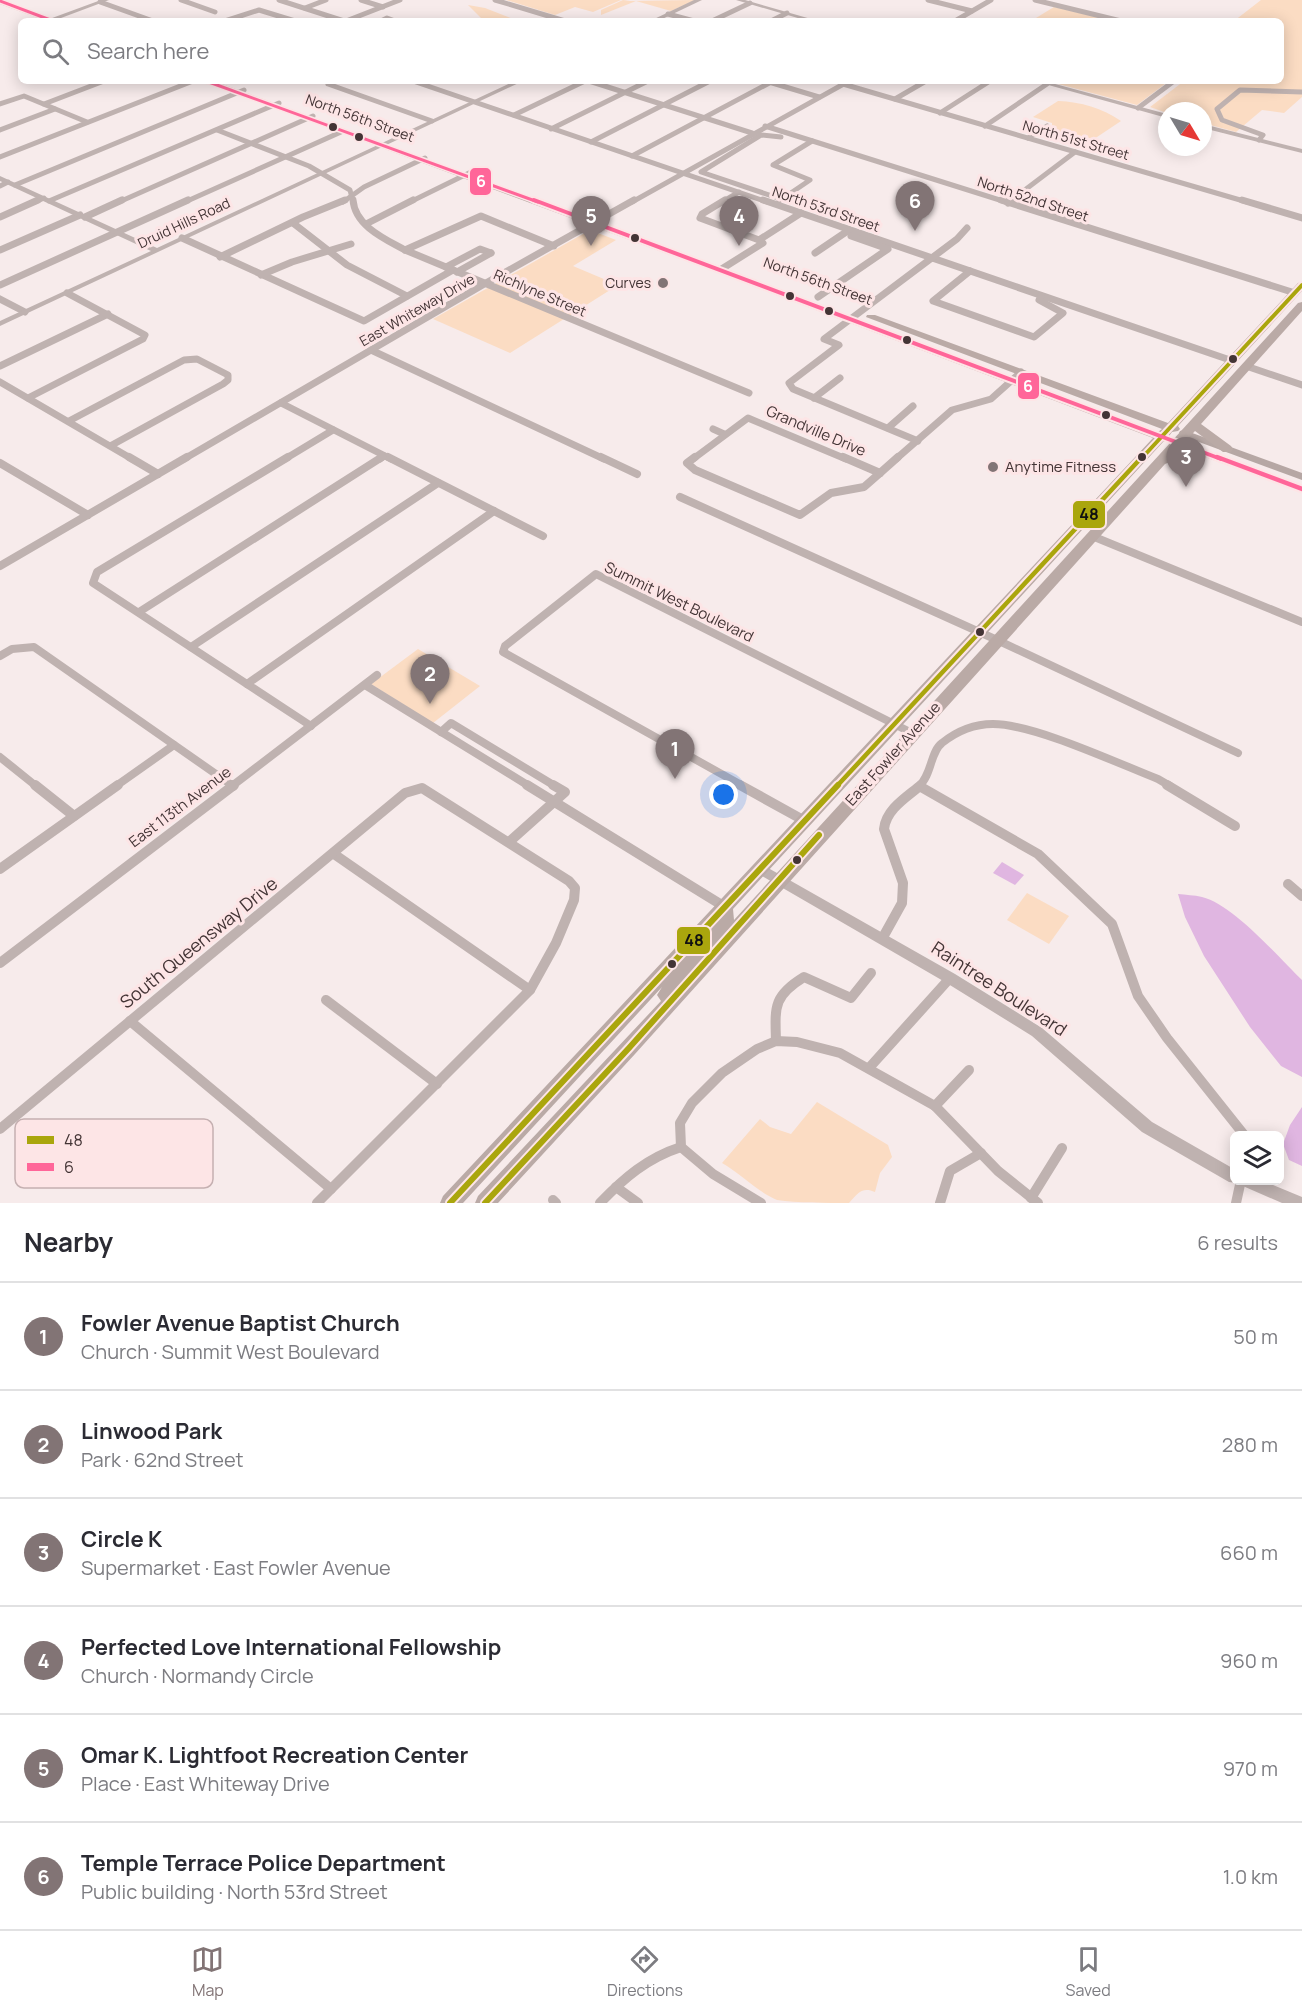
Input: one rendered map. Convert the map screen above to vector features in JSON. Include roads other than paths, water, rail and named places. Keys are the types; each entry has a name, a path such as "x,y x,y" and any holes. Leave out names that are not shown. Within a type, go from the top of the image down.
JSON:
{"main road":[{"path":"1,4 40,18"},
{"path":"1,4 42,18"},
{"name":"North 56th Street","path":"216,84 382,145"},
{"name":"North 56th Street","path":"225,84 241,92"},
{"name":"North 56th Street","path":"310,117 341,132 545,200 855,316 1128,426 1160,436 1184,434 1192,449 1302,489"},
{"name":"North 56th Street","path":"721,266 818,297 855,316 1021,372 1147,420 1160,436"},
{"path":"1273,336 1281,318 1298,299 1298,289"},
{"name":"East Fowler Avenue","path":"450,1203 1298,289"},
{"name":"East Fowler Avenue","path":"485,1203 629,1048 1302,305"},
{"path":"1246,366 1243,361 1264,334 1266,323"},
{"path":"1147,420 1158,419 1186,408"},
{"path":"1184,434 1302,477"},
{"path":"1158,464 1192,449"},
{"path":"1044,588 1041,583 1078,536 1075,528"},
{"path":"629,1048 683,971 726,924 725,908"}],"street":[{"path":"181,0 215,12"},
{"path":"279,0 336,18"},
{"path":"305,8 326,0"},
{"path":"362,0 384,3"},
{"path":"373,0 384,3"},
{"path":"352,18 384,3 400,0"},
{"path":"495,0 555,18"},
{"path":"659,18 699,0"},
{"path":"739,0 804,18"},
{"path":"928,0 972,11"},
{"path":"960,18 991,0"},
{"path":"1035,0 1109,18"},
{"path":"56,18 103,1 146,18"},
{"path":"718,18 750,3"},
{"path":"234,18 259,10 285,18"},
{"path":"777,18 786,13"},
{"path":"668,14 683,18"},
{"path":"44,104 96,84"},
{"path":"0,157 185,84"},
{"path":"328,84 432,122"},
{"name":"North 53rd Street","path":"422,84 737,194 773,204 798,215"},
{"name":"Druid Hills Road","path":"0,324 512,84"},
{"path":"514,115 581,84"},
{"path":"596,84 752,134"},
{"path":"551,129 642,84"},
{"path":"591,142 704,84"},
{"path":"632,156 766,84"},
{"path":"777,84 819,97"},
{"name":"East Whiteway Drive","path":"0,566 486,284 842,84"},
{"name":"North 51st Street","path":"852,84 985,126 1302,218"},
{"path":"895,99 921,84"},
{"path":"940,112 985,84"},
{"path":"985,126 1047,84 1158,114"},
{"path":"1138,108 1170,84"},
{"path":"1259,140 1264,137 1263,135 1222,120 1217,109 1220,104 1239,90 1302,92"},
{"path":"0,186 12,184 241,92"},
{"path":"0,104 24,96 87,122"},
{"path":"0,217 47,200 276,105"},
{"path":"0,130 56,109"},
{"path":"0,250 310,117"},
{"name":"North 52nd Street","path":"765,126 809,142 1008,203 1298,289"},
{"path":"1028,138 1047,126"},
{"path":"1212,128 1302,151"},
{"name":"Richlyne Street","path":"217,130 323,172 350,190 353,195 351,204 366,224 405,250 749,393"},
{"path":"0,285 341,132"},
{"path":"781,199 702,174 702,170 766,134 809,142"},
{"path":"773,204 810,180 773,165 809,142"},
{"path":"1008,203 1075,152"},
{"path":"220,257 342,203 364,187 423,159"},
{"path":"366,224 468,174"},
{"path":"0,178 156,250"},
{"path":"721,266 763,243 700,218 702,214 737,194 888,249 818,297"},
{"path":"759,240 798,215"},
{"path":"405,250 481,216 554,246"},
{"path":"293,223 323,251 357,273 407,296"},
{"path":"918,441 793,389 789,383 839,345 824,339 967,228"},
{"path":"815,253 846,232"},
{"name":"North 53rd Street","path":"846,232 931,258 1230,360"},
{"path":"182,238 364,321 452,270 491,253 480,249 452,270"},
{"path":"261,275 323,251 351,244"},
{"path":"970,272 933,301 1034,337 1063,313 1039,300 1041,296"},
{"path":"28,398 143,339 145,335 142,331 67,293"},
{"path":"0,299 25,312"},
{"path":"0,366 108,314"},
{"path":"371,350 637,474"},
{"path":"69,421 184,360 197,359 228,375 228,380 223,384 112,445"},
{"path":"1246,366 1302,385"},
{"name":"Grandville Drive","path":"881,473 754,418 742,420 687,463 690,467 794,515 804,514 831,493 864,487 881,473 918,441 952,410 991,399 1010,379 1021,372"},
{"path":"814,398 840,378"},
{"path":"0,382 112,445 158,474"},
{"path":"281,403 543,536"},
{"path":"888,428 913,406"},
{"path":"713,429 724,434"},
{"path":"311,726 93,583 98,572 333,430"},
{"path":"139,612 384,456"},
{"path":"0,463 88,515"},
{"path":"191,647 438,483"},
{"path":"680,497 997,640 1238,753"},
{"path":"247,684 494,511"},
{"path":"1092,536 1302,622"},
{"name":"Summit West Boulevard","path":"806,821 503,652 505,646 597,574 912,733"},
{"path":"0,656 12,649 34,647 232,786"},
{"name":"East 113th Avenue","path":"0,963 377,675"},
{"path":"365,685 725,908"},
{"path":"882,939 902,903 903,883 884,830 885,820 893,808 921,787 928,776 935,752 951,735 983,724 1011,725 1158,779 1235,826"},
{"path":"0,869 174,744"},
{"path":"0,757 74,816"},
{"path":"921,787 1038,854 1112,924 1138,996 1167,1038 1241,1131"},
{"name":"South Queensway Drive","path":"0,1129 405,793 422,788 509,842"},
{"path":"317,1203 530,990 556,943 574,900 575,888 569,881 509,842 555,801"},
{"path":"334,854 530,990"},
{"name":"Raintree Boulevard","path":"761,868 950,978 1037,1032 1148,1127 1230,1173"},
{"path":"1287,884 1302,896"},
{"path":"776,1041 775,1004 789,986 804,977 851,998 871,973"},
{"path":"870,1068 950,978"},
{"path":"326,1000 437,1084"},
{"path":"130,1021 331,1189"},
{"path":"760,1203 713,1174 681,1147 680,1123 692,1103 723,1073 757,1049 776,1041 797,1042 840,1053 935,1106 981,1153 1034,1201 1062,1148"},
{"path":"935,1106 969,1070"},
{"path":"600,1203 641,1163 660,1153 681,1147"},
{"path":"940,1203 950,1171 981,1153"},
{"path":"1236,1203 1237,1185"},
{"name":"Raintree Boulevard","path":"1256,1185 1300,1203"},
{"path":"616,1187 638,1203"}],"place":[{"name":"Temple Terrace Police Department","path":"915,231"},
{"name":"Omar K. Lightfoot Recreation Center","path":"591,246"},
{"name":"Perfected Love International Fellowship","path":"739,246"},
{"name":"Curves","path":"663,283"},
{"name":"Anytime Fitness","path":"993,467"},
{"name":"Circle K","path":"1186,487"},
{"name":"Linwood Park","path":"430,704"},
{"name":"Fowler Avenue Baptist Church","path":"675,779"}]}
